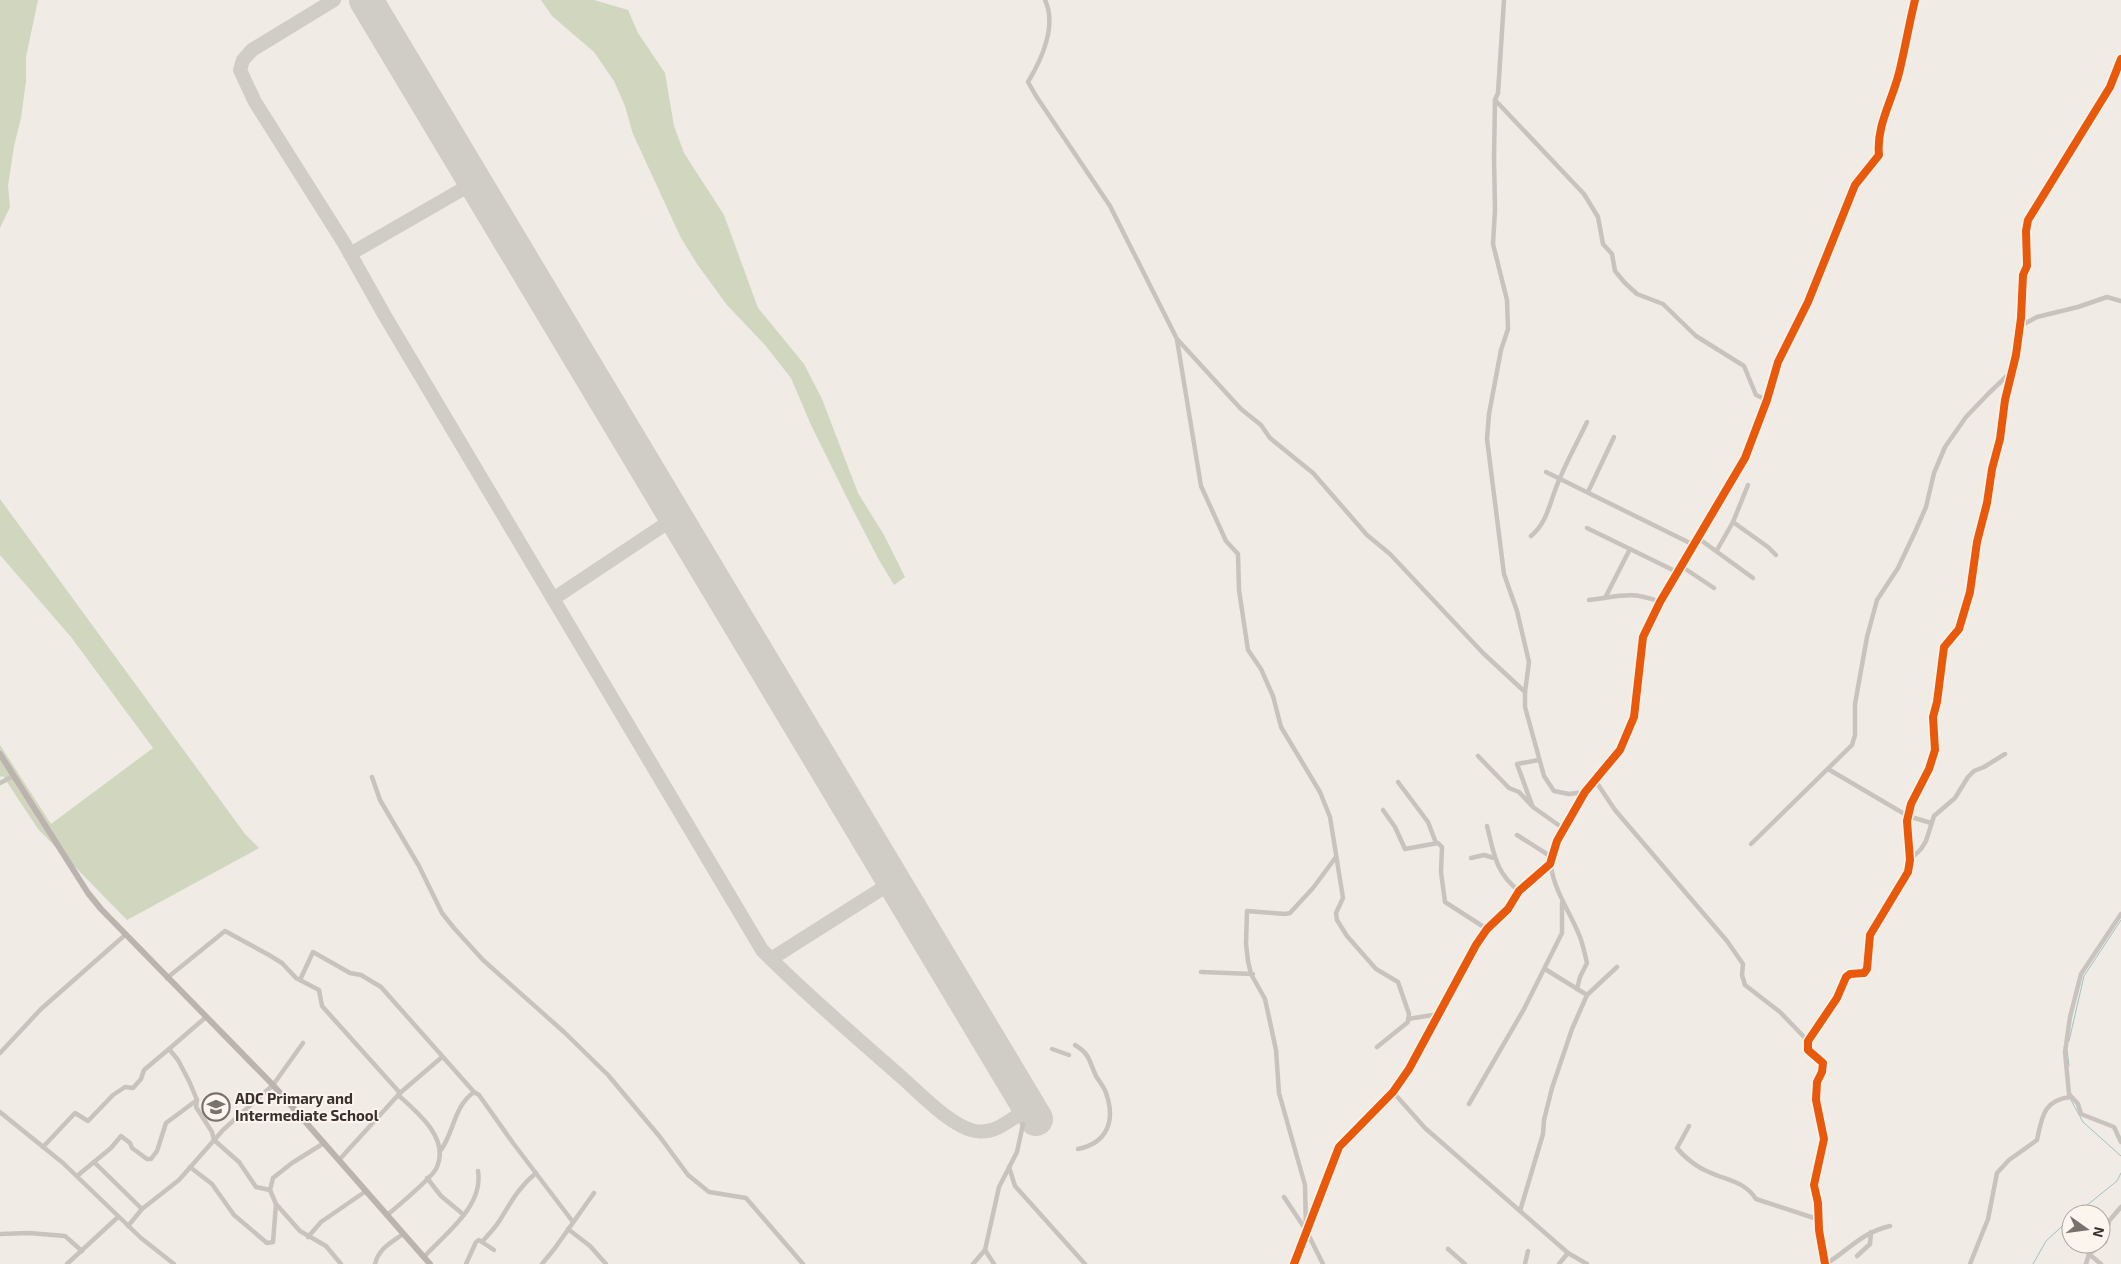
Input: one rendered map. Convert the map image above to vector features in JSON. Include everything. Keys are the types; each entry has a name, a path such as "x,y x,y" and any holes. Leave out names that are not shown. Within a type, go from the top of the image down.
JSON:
{"street":[{"path":"1045,0 1049,9 1048,34 1045,47 1028,82 1110,206 1177,339 1241,409 1261,425 1270,438 1313,473 1367,535 1390,554 1482,653 1525,692"},
{"path":"1504,0 1498,94 1495,100 1494,157 1496,210 1493,244 1507,300 1508,329 1501,350 1489,414 1487,440 1504,574 1517,611 1529,662 1525,707 1539,760 1544,776 1554,791 1569,794 1585,792"},
{"path":"1294,1264 1339,1147 1393,1092 1409,1069 1487,929 1508,908 1519,891 1550,864 1557,841 1585,792 1620,750 1634,717 1643,637 1660,602 1745,458 1767,400 1778,362 1808,302 1855,186 1879,156 1878,141 1880,130 1899,74 1915,0"},
{"path":"1890,1226 1860,1238 1845,1252 1826,1264 1818,1230 1820,1220 1814,1184 1824,1140 1816,1100 1817,1082 1823,1068 1823,1063 1808,1050 1808,1041 1837,998 1846,977 1850,974 1864,973 1867,970 1870,935 1908,872 1910,860 1908,816 1910,804 1929,769 1935,750 1933,717 1937,702 1944,647 1959,629 1970,592 1977,542 2000,439 2005,400 2020,326 2022,275 2027,266 2026,231 2028,220 2110,87 2121,59"},
{"path":"1495,100 1584,194 1598,217 1603,244 1612,254 1615,271 1625,283 1637,294 1663,304 1696,336 1744,366 1756,395 1767,400"},
{"path":"2020,326 2037,317 2078,307 2107,297 2121,301"},
{"path":"1177,339 1201,486 1226,541 1238,554 1239,590 1248,650 1261,669 1272,696 1280,727 1320,792 1330,817 1343,898 1336,913 1337,920 1347,936 1376,969 1398,982 1409,1014 1408,1022 1377,1047"},
{"path":"1751,844 1852,745 1854,739 1855,704 1867,637 1877,600 1898,568 1915,532 1926,507 1934,473 1945,447 1966,417 2012,372"},
{"path":"1531,536 1540,528 1548,515 1551,499 1559,479 1587,422"},
{"path":"1588,492 1614,436"},
{"path":"1546,472 1694,545"},
{"path":"1717,550 1733,522 1748,485"},
{"path":"1733,522 1768,546 1776,555"},
{"path":"1587,528 1630,549 1679,569 1714,588"},
{"path":"1698,538 1753,578"},
{"path":"1605,598 1630,549"},
{"path":"1589,600 1638,594 1660,602"},
{"path":"0,754 88,893 114,924 272,1085 430,1264"},
{"path":"1910,860 1926,841 1934,816 1960,793 1968,777 1974,771 2005,754"},
{"path":"1478,756 1509,788 1518,792 1533,807 1564,829"},
{"path":"1533,807 1518,764 1539,760"},
{"path":"1828,769 1908,816 1931,824"},
{"path":"0,783 14,776"},
{"path":"372,777 380,800 419,866 442,913 482,960 564,1032 608,1075 660,1136 688,1175 709,1192 746,1198 803,1264"},
{"path":"1595,780 1615,810 1727,941 1743,964 1742,975 1745,985 1780,1012 1808,1041"},
{"path":"1398,782 1428,822 1436,843 1442,847 1441,872 1445,902 1487,929"},
{"path":"1383,810 1395,827 1405,849 1415,849 1436,843"},
{"path":"1487,826 1494,858 1505,877 1519,891"},
{"path":"1517,835 1550,856 1550,864 1562,903 1580,935 1587,963 1577,988"},
{"path":"1471,858 1484,855 1494,858"},
{"path":"1306,1230 1305,1185 1280,1093 1275,1042 1265,999 1251,974 1248,961 1246,944 1247,911 1290,913 1314,888 1336,857"},
{"path":"1469,1104 1524,1009 1562,933 1562,903"},
{"path":"2121,914 2080,974 2067,1032 2065,1052 2071,1097 2078,1104 2081,1114 2114,1127 2121,1142"},
{"path":"1246,915 1245,940 1253,974"},
{"path":"167,978 225,932 282,963 300,980 319,990 322,1006 399,1094 430,1126 441,1150"},
{"path":"0,1053 41,1009 125,935"},
{"path":"300,980 313,952 350,973 361,975 381,987 442,1057 484,1101 573,1222"},
{"path":"1248,961 1253,974"},
{"path":"1520,1211 1543,1134 1544,1120 1552,1088 1572,1029 1587,995 1617,967"},
{"path":"1544,969 1587,995"},
{"path":"1201,972 1253,974"},
{"path":"1408,1019 1439,1014"},
{"path":"43,1147 75,1114 88,1121 113,1095 125,1087 133,1088 141,1079 144,1070 206,1017"},
{"path":"128,1226 142,1209 179,1180 229,1124 272,1085 303,1043"},
{"path":"1075,1044 1086,1052 1109,1103 1109,1118 1105,1136 1092,1146 1078,1149"},
{"path":"169,1049 178,1060 197,1100 196,1107 212,1132 214,1140 238,1162 256,1187 270,1190"},
{"path":"1052,1049 1069,1055"},
{"path":"340,1160 399,1094 442,1057"},
{"path":"387,1215 436,1170 441,1150 448,1139 458,1111 468,1096 474,1092"},
{"path":"1393,1092 1426,1128 1568,1253 1587,1264"},
{"path":"1970,1264 1988,1219 1997,1173 2008,1160 2036,1140 2044,1112 2057,1098 2071,1097"},
{"path":"77,1176 121,1136 130,1143 132,1148 147,1159 151,1159 157,1151 166,1123 197,1100"},
{"path":"0,1112 77,1176 118,1217 174,1264"},
{"path":"972,1264 985,1250 999,1187 1017,1152 1023,1124"},
{"path":"1689,1126 1677,1148 1707,1172 1750,1190 1756,1200 1820,1220"},
{"path":"324,1143 292,1163 273,1178 270,1190 276,1204 300,1231 326,1246 341,1264"},
{"path":"94,1162 142,1209"},
{"path":"190,1167 212,1184 234,1215 267,1243 273,1242 276,1204"},
{"path":"1009,1167 1015,1186 1085,1264"},
{"path":"424,1257 464,1215 474,1198 479,1179 478,1172"},
{"path":"482,1242 499,1222 512,1197 525,1181 536,1173"},
{"path":"427,1178 441,1196 464,1215"},
{"path":"308,1236 321,1222 366,1191"},
{"path":"542,1264 556,1248 594,1193"},
{"path":"1284,1197 1306,1230 1323,1264"},
{"path":"2111,1218 2121,1206"},
{"path":"70,1263 118,1217"},
{"path":"568,1229 590,1246 606,1264"},
{"path":"1857,1256 1870,1244 1871,1232"},
{"path":"0,1234 29,1233 66,1236 82,1251"},
{"path":"375,1264 377,1254 404,1234"},
{"path":"466,1264 476,1242 480,1240 494,1250"},
{"path":"1448,1249 1465,1264"},
{"path":"985,1250 994,1264"},
{"path":"1525,1264 1528,1251"},
{"path":"1559,1264 1568,1253"},
{"path":"2086,1264 2089,1254 2102,1264"}],"green space":[{"path":"0,0 38,0 26,57 26,81 21,118 14,146 8,186 10,207 0,228"},
{"path":"541,0 594,0 628,10 638,33 665,73 674,126 684,153 724,215 758,308 804,364 822,399 858,493 884,535 905,577 894,585 851,506 811,425 791,378 765,345 727,305 697,264 681,238 633,134 625,106 614,81 594,52 552,16"},
{"path":"0,499 245,834 259,848 127,920 38,829 3,776 0,777 0,745 51,824 153,748 71,637 0,555"}],"waterway":[{"path":"2069,1041 2084,976 2121,920"},
{"path":"2067,1050 2069,1066"},
{"path":"2071,1100 2083,1122 2121,1156"},
{"path":"2088,1204 2117,1181 2121,1173"},
{"path":"2033,1264 2046,1241 2061,1227"}],"taxiway":[{"path":"334,0 252,50 243,60 240,70 255,102 344,243 385,316 762,950 829,1014 935,1108 955,1123 965,1128 983,1132 997,1128 1029,1107"},
{"path":"350,254 475,182"},
{"path":"553,599 676,517"},
{"path":"771,959 894,881"}],"runway":[{"path":"366,0 1036,1119"}],"cycle path":[{"path":"1294,1264 1339,1147 1393,1092 1409,1069 1476,945 1487,929 1508,909 1519,891 1550,864 1557,841 1585,792 1620,750 1634,717 1643,637 1660,602 1745,458 1767,400 1778,362 1808,302 1855,185 1879,155 1882,124 1899,73 1915,0"},
{"path":"1825,1264 1814,1185 1824,1139 1816,1100 1817,1082 1822,1072 1823,1063 1808,1050 1808,1041 1837,998 1846,977 1850,974 1864,973 1867,969 1870,935 1908,872 1910,860 1907,821 1911,804 1929,769 1935,750 1933,717 1937,702 1944,647 1959,629 1970,592 1977,542 1987,503 1992,469 2000,439 2005,400 2016,355 2021,318 2023,275 2027,266 2026,231 2028,220 2110,87 2121,59"}],"place":[{"name":"ADC Primary and Intermediate School","path":"216,1107"}]}
